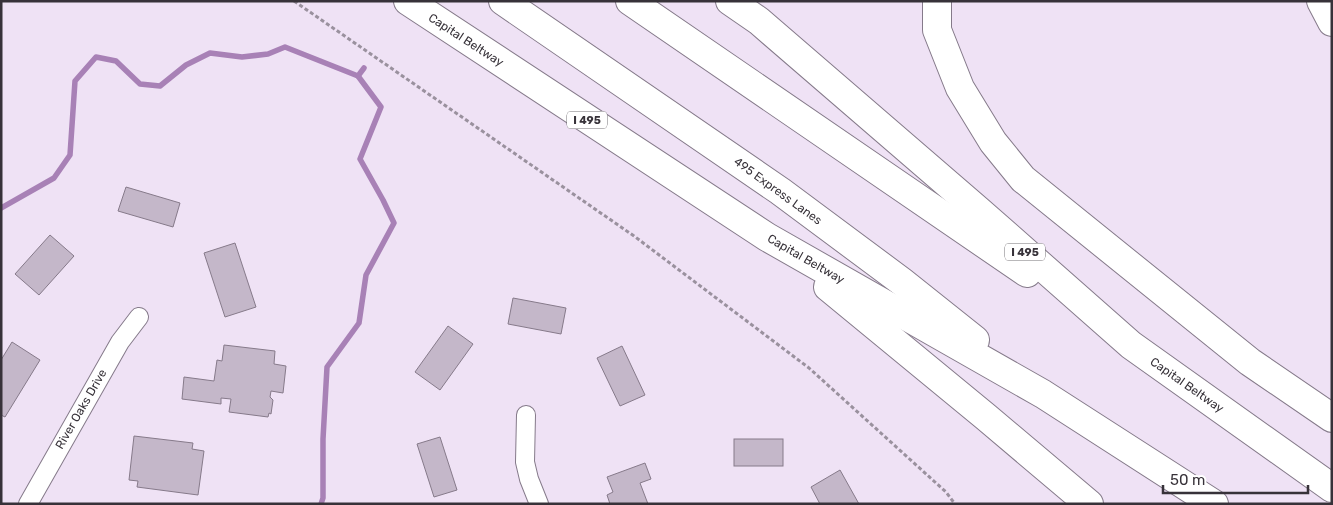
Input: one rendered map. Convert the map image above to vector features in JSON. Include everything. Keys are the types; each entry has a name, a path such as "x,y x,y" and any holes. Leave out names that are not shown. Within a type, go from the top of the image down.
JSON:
{"highway":[{"name":"Capital Beltway","path":"408,1 767,237 1043,394 1214,504"},
{"name":"495 Express Lanes","path":"503,1 780,191 901,281 1043,394"},
{"path":"630,1 1131,345"},
{"name":"Capital Beltway","path":"730,1 759,21 1131,345 1332,488"},
{"path":"937,1 937,30 960,88 993,142 1023,179 1250,362 1332,418"},
{"path":"1321,1 1332,22"},
{"path":"767,237 1089,504"}],"street":[{"name":"River Oaks Drive","path":"28,504 120,342 139,317"},
{"path":"526,415 525,462 529,479 539,504"}],"path":[{"path":"294,1 634,236 809,368 946,492 955,504"}],"building":[{"path":"126,187 180,203 173,227 118,211"},
{"path":"50,235 74,256 39,295 15,274"},
{"path":"235,243 256,307 225,317 204,253"},
{"path":"513,298 566,308 561,334 508,324"},
{"path":"448,326 473,344 440,390 415,372"},
{"path":"12,342 40,360 5,417 1,415 1,360"},
{"path":"224,345 275,351 274,364 286,366 283,393 271,391 270,397 273,400 271,414 269,413 268,417 229,412 231,399 221,398 221,404 182,399 184,377 214,381 217,360 222,361"},
{"path":"622,346 645,395 620,406 597,358"},
{"path":"134,436 193,443 192,449 204,451 198,495 137,487 138,481 129,480"},
{"path":"440,437 457,490 434,497 417,444"},
{"path":"734,439 783,439 783,466 734,466"},
{"path":"645,463 651,479 640,483 648,504 610,504 607,495 613,492 607,477"},
{"path":"840,470 859,504 820,504 811,487"}],"waterway":[{"path":"1,208 54,178 70,155 75,81 96,57 116,61 140,84 160,86 186,65 210,53 242,57 268,54 285,47 358,76 364,68"},
{"path":"321,504 323,498 323,439 327,367 359,323 366,275 394,223 360,159 381,107 358,76"}]}
